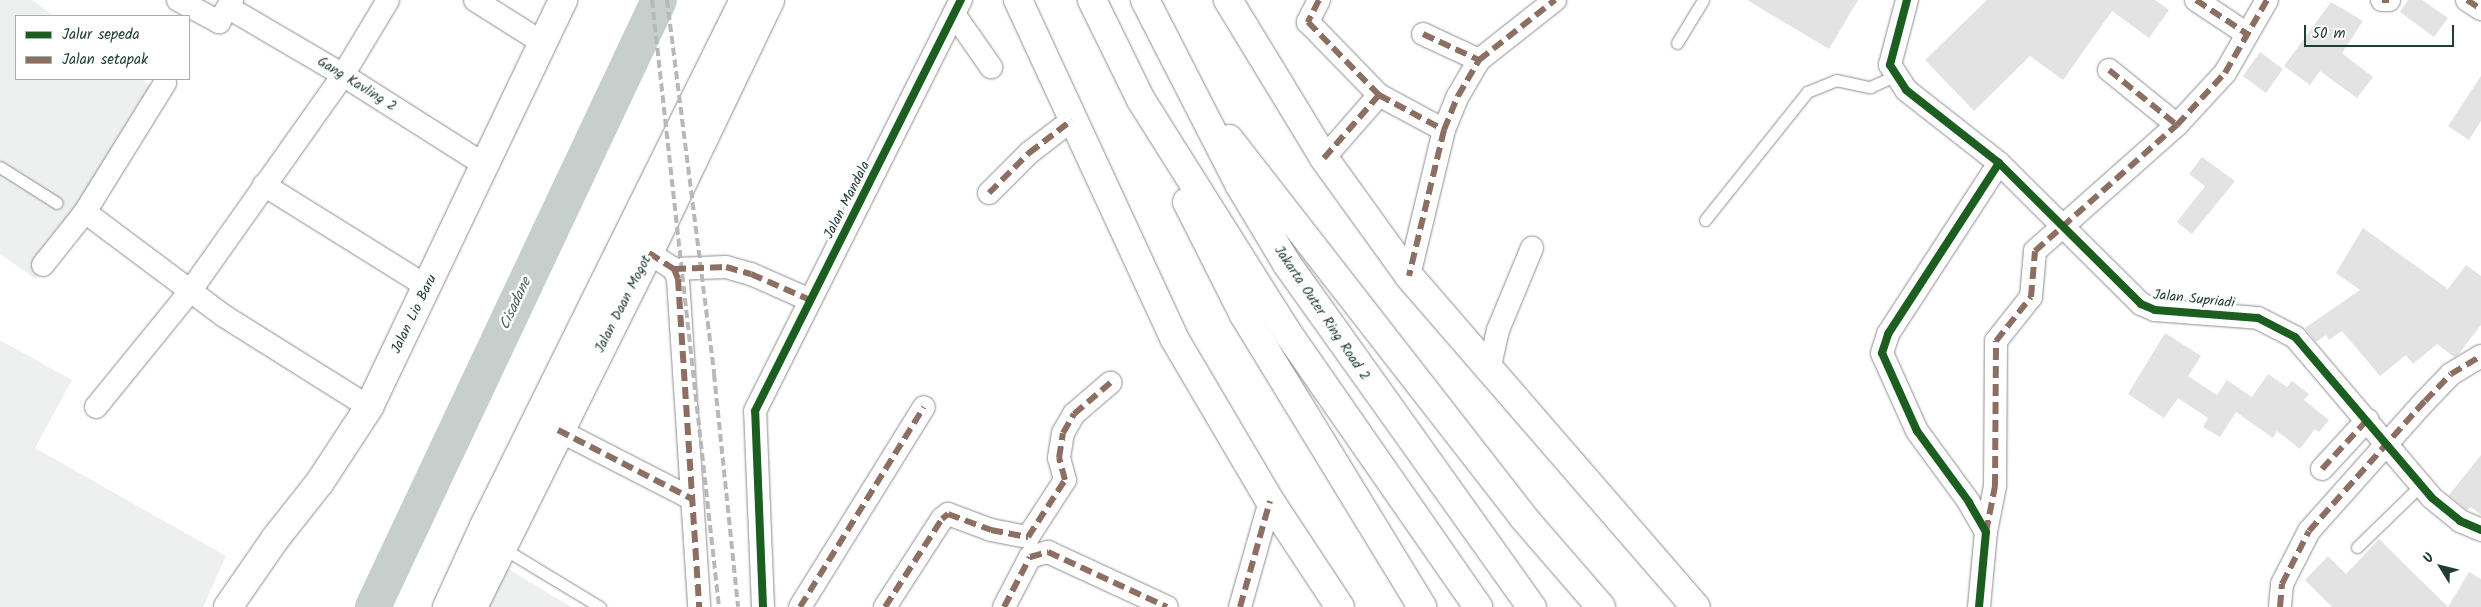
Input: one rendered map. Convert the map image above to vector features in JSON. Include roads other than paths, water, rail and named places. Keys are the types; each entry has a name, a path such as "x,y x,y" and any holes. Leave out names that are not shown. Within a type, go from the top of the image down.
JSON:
{"main road":[{"name":"Jalan Lio Baru","path":"228,607 275,539 320,482 368,407 428,287 484,164 563,0"},
{"name":"Jalan Daan Mogot","path":"447,607 484,526 744,0"},
{"name":"Jalan Daan Mogot","path":"473,607 500,546 649,253 770,0"},
{"path":"1018,0 1174,338 1270,501 1340,607"},
{"path":"1092,0 1141,100 1171,171 1244,316 1422,607"},
{"name":"Jakarta Outer Ring Road 2","path":"1144,0 1239,184 1287,264 1532,607"},
{"path":"1228,0 1324,158 1410,276 1489,370 1696,607"},
{"path":"1184,80 1523,517 1600,607"},
{"path":"1141,100 1287,332 1478,607"}],"street":[{"path":"178,0 219,22 231,4"},
{"path":"96,407 191,290 344,75 388,0"},
{"path":"475,0 542,43"},
{"path":"1319,0 1308,22 1379,95 1444,130"},
{"path":"1410,276 1444,130 1458,96 1479,60 1555,0"},
{"path":"1895,76 1890,66 1907,0"},
{"path":"2196,0 2247,34"},
{"path":"1979,607 1986,532 1995,486 1996,341 2031,297 2035,251 2063,223 2177,125 2225,73 2267,0"},
{"path":"2382,0 2389,0"},
{"name":"Gang Kavling 2","path":"231,4 484,164"},
{"path":"958,7 991,67"},
{"name":"Jalan Mandala","path":"763,607 754,410 958,7"},
{"path":"1423,34 1479,60"},
{"path":"2109,70 2177,125"},
{"name":"Jalan Supriadi","path":"1895,76 1917,100 1999,163 2063,223 2141,304 2154,310 2258,318 2280,327 2295,337 2421,485 2460,521 2481,530"},
{"path":"43,265 85,212 164,83"},
{"path":"1324,158 1379,95"},
{"path":"989,193 1029,153 1072,120"},
{"path":"1986,532 1969,502 1914,426 1882,352 1888,334 1999,163"},
{"path":"264,185 428,287"},
{"path":"85,212 239,326 368,407"},
{"path":"1489,370 1501,321 1532,248"},
{"path":"649,253 674,269 726,267 751,274 810,300"},
{"path":"674,269 678,279 699,607"},
{"path":"2280,607 2282,584 2309,531 2451,374 2481,356"},
{"path":"885,607 942,519 948,514 992,530 1028,538 1065,480 1059,458 1063,433 1074,414 1110,383"},
{"path":"800,607 924,407"},
{"path":"2322,469 2366,420"},
{"path":"558,430 692,499"},
{"path":"1240,607 1270,501"},
{"path":"1004,607 1030,557 1048,552 1167,607"}],"lane":[{"path":"1677,43 1704,0"},
{"path":"1705,220 1807,92 1836,80 1870,87 1895,76"},
{"path":"0,168 57,203"},
{"path":"2358,547 2421,485"},
{"path":"500,546 600,607"}],"waterway":[{"name":"Cisadane","path":"373,607 659,0"}],"railway":[{"path":"652,0 719,607"},
{"path":"667,0 714,374 738,607"}]}
